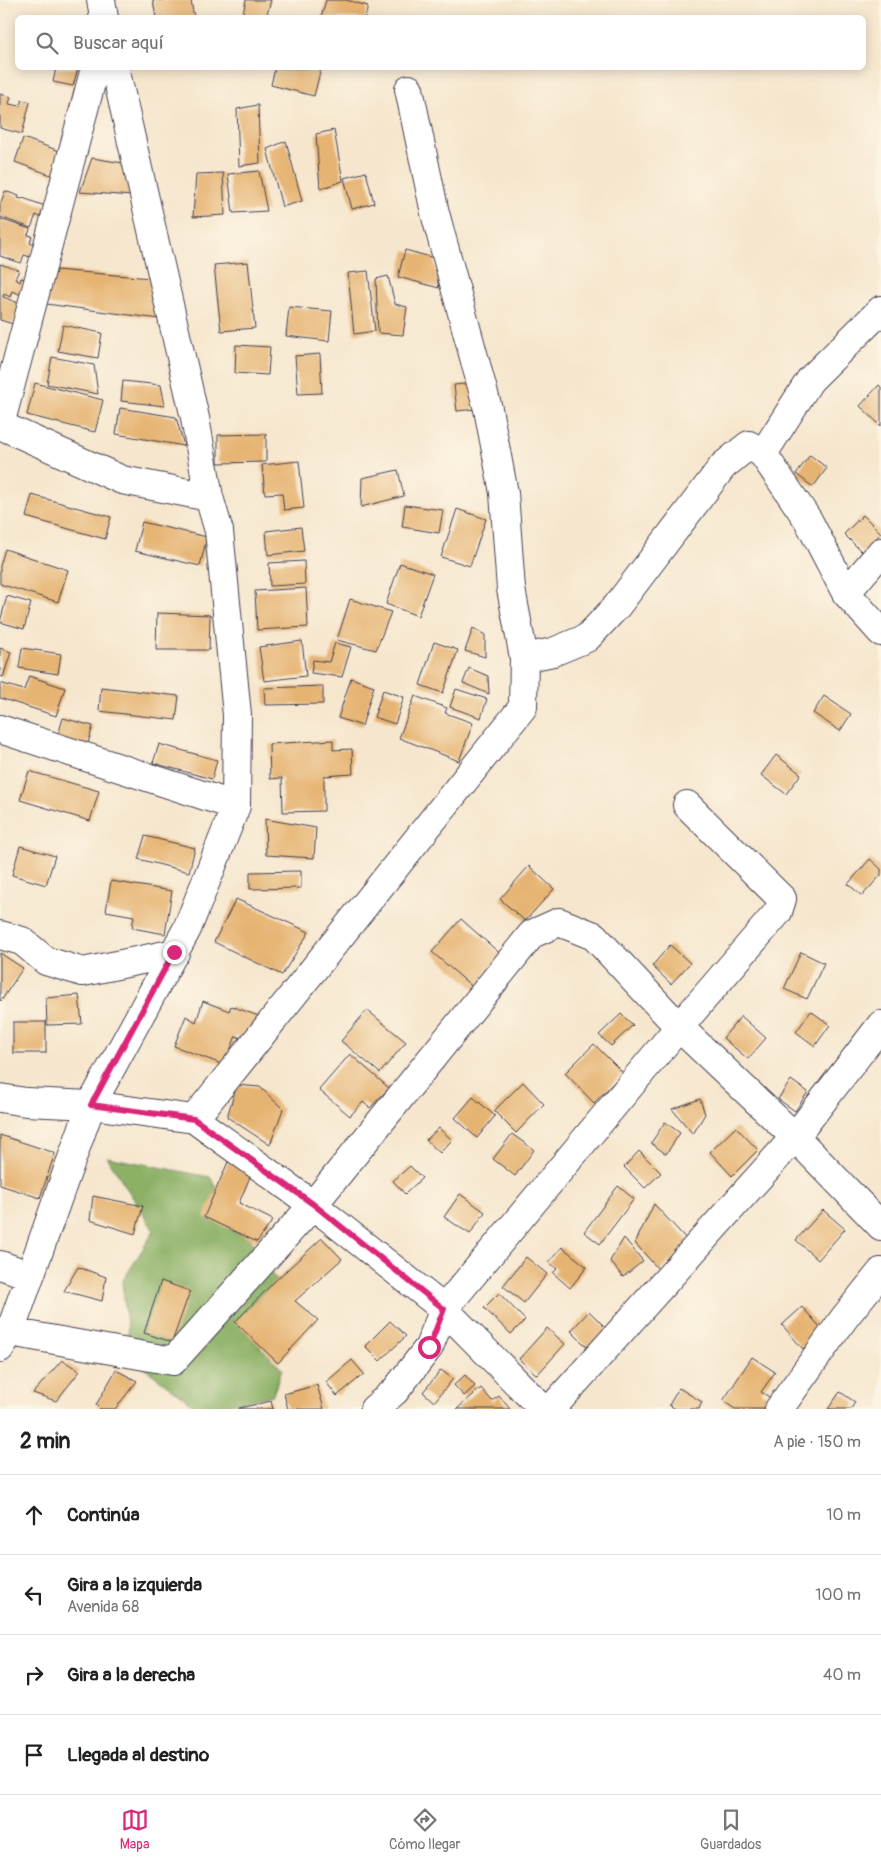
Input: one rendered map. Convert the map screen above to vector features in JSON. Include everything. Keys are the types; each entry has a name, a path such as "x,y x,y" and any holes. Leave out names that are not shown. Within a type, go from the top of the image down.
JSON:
{"street":[{"path":"101,0 104,15"},
{"path":"93,70 0,425 122,480 209,497"},
{"path":"115,70 195,418 209,497 219,530 237,715 236,806 187,928 91,1105 5,1340 174,1361 313,1204 532,934 558,922 594,936 679,1027 795,1137 881,1226"},
{"path":"194,1119 523,707 524,658 512,589 504,493 488,409 435,213 409,89"},
{"path":"763,454 810,380 881,310"},
{"path":"524,658 552,652 587,638 617,606 722,466 748,445 763,454 808,520 846,593 881,632"},
{"path":"846,593 881,552"},
{"path":"0,730 236,806"},
{"path":"374,1409 395,1391 429,1347 444,1309 679,1027 778,912 782,899 687,805"},
{"path":"0,935 22,941 46,961 83,972 174,952"},
{"path":"550,1409 795,1137 881,1025"},
{"path":"0,1098 26,1102 91,1105 194,1119 313,1204 444,1309 543,1409"},
{"path":"0,1265 29,1274"},
{"path":"779,1409 845,1317 881,1272"}],"green space":[{"path":"107,1157 210,1177 276,1280 235,1322 282,1369 273,1395 209,1409 199,1409 131,1358 122,1282 154,1231"}],"building":[{"path":"153,0 191,0 194,15 156,15"},
{"path":"246,0 271,0 267,15 243,15"},
{"path":"326,0 346,0 368,6 366,15 322,15"},
{"path":"56,70 77,70 73,86 53,82"},
{"path":"275,70 320,70 314,96 271,85"},
{"path":"0,94 11,97 9,104 20,106 22,100 30,102 22,134 0,128"},
{"path":"258,105 260,163 239,166 237,109"},
{"path":"334,130 343,181 320,189 316,134"},
{"path":"23,138 68,154 59,178 15,162"},
{"path":"286,141 302,201 282,207 267,149"},
{"path":"92,158 129,164 132,196 80,192"},
{"path":"259,171 267,211 233,213 228,174"},
{"path":"366,172 374,203 352,209 344,178"},
{"path":"223,173 225,215 193,217 196,174"},
{"path":"5,191 19,196 18,198 45,206 40,217 36,215 31,228 0,217 0,205"},
{"path":"0,219 30,229 28,235 32,236 30,243 34,245 30,257 24,255 21,263 0,256"},
{"path":"405,250 434,258 439,288 398,277"},
{"path":"248,262 255,328 221,331 214,265"},
{"path":"0,264 19,270 15,279 20,282 21,278 30,281 24,296 12,291 10,297 4,294 3,297 21,304 13,324 0,320"},
{"path":"56,270 151,278 160,319 46,304"},
{"path":"368,271 375,331 354,334 348,273"},
{"path":"388,276 395,304 407,307 403,335 378,333 376,279"},
{"path":"289,307 332,311 329,341 286,336"},
{"path":"63,325 102,333 98,358 58,351"},
{"path":"236,345 270,347 268,375 235,373"},
{"path":"320,354 322,393 298,394 295,356"},
{"path":"52,357 94,365 98,394 47,384"},
{"path":"123,381 161,385 165,406 121,401"},
{"path":"35,383 103,400 95,432 27,415"},
{"path":"473,383 476,409 457,411 454,385"},
{"path":"879,385 881,387 881,426 860,406"},
{"path":"120,408 176,417 184,446 116,434"},
{"path":"266,434 266,462 218,463 218,435"},
{"path":"810,455 827,468 813,487 796,474"},
{"path":"299,461 304,508 284,510 282,493 265,494 262,465"},
{"path":"398,470 404,496 361,507 362,478"},
{"path":"32,495 111,517 105,539 26,517"},
{"path":"405,505 443,510 439,533 402,527"},
{"path":"457,509 486,519 470,566 441,557"},
{"path":"863,515 881,533 863,553 844,534"},
{"path":"142,522 207,537 200,566 135,551"},
{"path":"301,527 304,551 268,555 266,531"},
{"path":"5,549 68,570 58,602 0,584 0,566"},
{"path":"304,561 305,584 270,586 269,563"},
{"path":"400,563 433,574 418,616 386,604"},
{"path":"306,588 308,627 257,630 255,591"},
{"path":"7,596 31,603 24,629 0,622"},
{"path":"350,599 391,612 376,650 337,640"},
{"path":"157,613 210,615 209,650 156,650"},
{"path":"473,628 485,635 485,657 465,651"},
{"path":"302,641 306,676 264,681 259,647"},
{"path":"434,642 458,650 443,693 420,685"},
{"path":"335,643 351,647 342,677 311,673 313,660 329,662"},
{"path":"0,648 11,652 3,677 0,676"},
{"path":"22,648 61,654 58,674 19,668"},
{"path":"469,668 488,676 489,694 463,683"},
{"path":"29,676 65,688 56,716 0,698 0,683 24,690"},
{"path":"351,678 374,686 362,726 338,718"},
{"path":"323,686 323,704 265,705 264,688"},
{"path":"101,687 179,696 176,720 99,711"},
{"path":"456,689 487,699 481,718 450,707"},
{"path":"383,690 404,697 395,724 374,717"},
{"path":"415,696 447,708 445,713 473,723 459,761 399,738"},
{"path":"824,696 851,714 840,731 813,713"},
{"path":"63,718 93,726 87,747 57,739"},
{"path":"333,740 333,750 352,749 353,774 324,776 324,811 283,812 282,778 270,779 269,744"},
{"path":"159,744 217,760 212,779 153,763"},
{"path":"776,755 801,774 786,794 761,775"},
{"path":"29,771 99,791 90,821 20,800"},
{"path":"265,819 316,828 314,858 266,855"},
{"path":"145,836 195,848 189,872 138,859"},
{"path":"20,846 55,856 46,885 12,875"},
{"path":"870,859 881,869 881,875 862,896 848,884"},
{"path":"529,866 554,889 525,921 500,899"},
{"path":"301,871 301,888 250,889 250,872"},
{"path":"111,881 172,891 165,934 132,928 134,916 106,911"},
{"path":"236,899 309,932 282,975 214,942"},
{"path":"461,919 505,958 476,990 432,952"},
{"path":"670,945 690,963 671,984 652,966"},
{"path":"801,952 824,963 807,999 784,989"},
{"path":"0,953 23,968 1,1001 0,1000"},
{"path":"79,995 82,1024 47,1025 46,998"},
{"path":"203,1001 229,1011 231,1006 267,1019 251,1042 236,1036 224,1065 174,1046 186,1016 196,1022"},
{"path":"367,1010 406,1042 380,1073 341,1041"},
{"path":"811,1011 830,1025 815,1046 796,1032"},
{"path":"621,1014 633,1025 611,1046 599,1035"},
{"path":"741,1016 766,1038 748,1059 723,1038"},
{"path":"13,1022 46,1022 46,1053 13,1053"},
{"path":"594,1044 623,1073 594,1103 565,1073"},
{"path":"350,1054 389,1088 370,1108 363,1102 350,1116 319,1090"},
{"path":"791,1080 808,1092 795,1111 778,1099"},
{"path":"523,1082 544,1104 516,1133 494,1111"},
{"path":"237,1085 260,1087 283,1109 270,1145 227,1117"},
{"path":"473,1097 495,1116 477,1138 455,1118"},
{"path":"700,1099 705,1114 693,1134 672,1109"},
{"path":"665,1122 680,1133 666,1154 651,1143"},
{"path":"736,1127 758,1150 732,1176 710,1152"},
{"path":"439,1128 452,1140 440,1153 426,1140"},
{"path":"512,1134 534,1150 515,1176 493,1159"},
{"path":"0,1135 55,1153 40,1198 0,1185"},
{"path":"639,1151 661,1173 645,1188 624,1167"},
{"path":"228,1162 252,1172 239,1203 273,1220 257,1242 204,1217"},
{"path":"410,1166 422,1178 405,1194 393,1181"},
{"path":"618,1186 634,1199 600,1244 584,1232"},
{"path":"460,1194 485,1212 470,1234 444,1217"},
{"path":"93,1196 143,1206 135,1234 90,1220"},
{"path":"654,1204 690,1243 660,1271 635,1243"},
{"path":"823,1210 845,1229 818,1260 796,1240"},
{"path":"322,1238 342,1259 295,1301 318,1320 278,1363 235,1322 276,1280"},
{"path":"624,1238 643,1261 623,1277 610,1261"},
{"path":"562,1247 587,1267 570,1288 553,1273 557,1269 549,1262"},
{"path":"526,1257 547,1274 524,1303 503,1286"},
{"path":"78,1267 106,1277 102,1301 64,1291"},
{"path":"161,1281 190,1291 172,1342 144,1333"},
{"path":"499,1293 525,1320 511,1334 484,1308"},
{"path":"802,1307 823,1330 803,1349 782,1325"},
{"path":"589,1311 610,1332 592,1352 571,1331"},
{"path":"390,1321 406,1336 380,1361 365,1346"},
{"path":"547,1328 565,1344 537,1375 519,1359"},
{"path":"752,1357 775,1372 761,1392 771,1398 764,1409 735,1409 723,1401"},
{"path":"62,1360 80,1371 56,1401 33,1393"},
{"path":"352,1360 364,1374 337,1396 326,1382"},
{"path":"116,1370 137,1381 115,1409 100,1409 96,1405"},
{"path":"441,1370 453,1379 434,1402 423,1392"},
{"path":"465,1375 475,1386 464,1396 454,1385"},
{"path":"317,1385 324,1409 288,1409 284,1394"},
{"path":"481,1388 492,1401 499,1396 510,1409 457,1409"},
{"path":"679,1388 702,1402 699,1409 676,1409 669,1405"},
{"path":"840,1392 855,1402 851,1409 828,1409"},
{"path":"271,1401 273,1409 239,1409 239,1408"}],"route":[{"path":"174,952 91,1105 194,1119 313,1204 444,1309 429,1347"}]}
